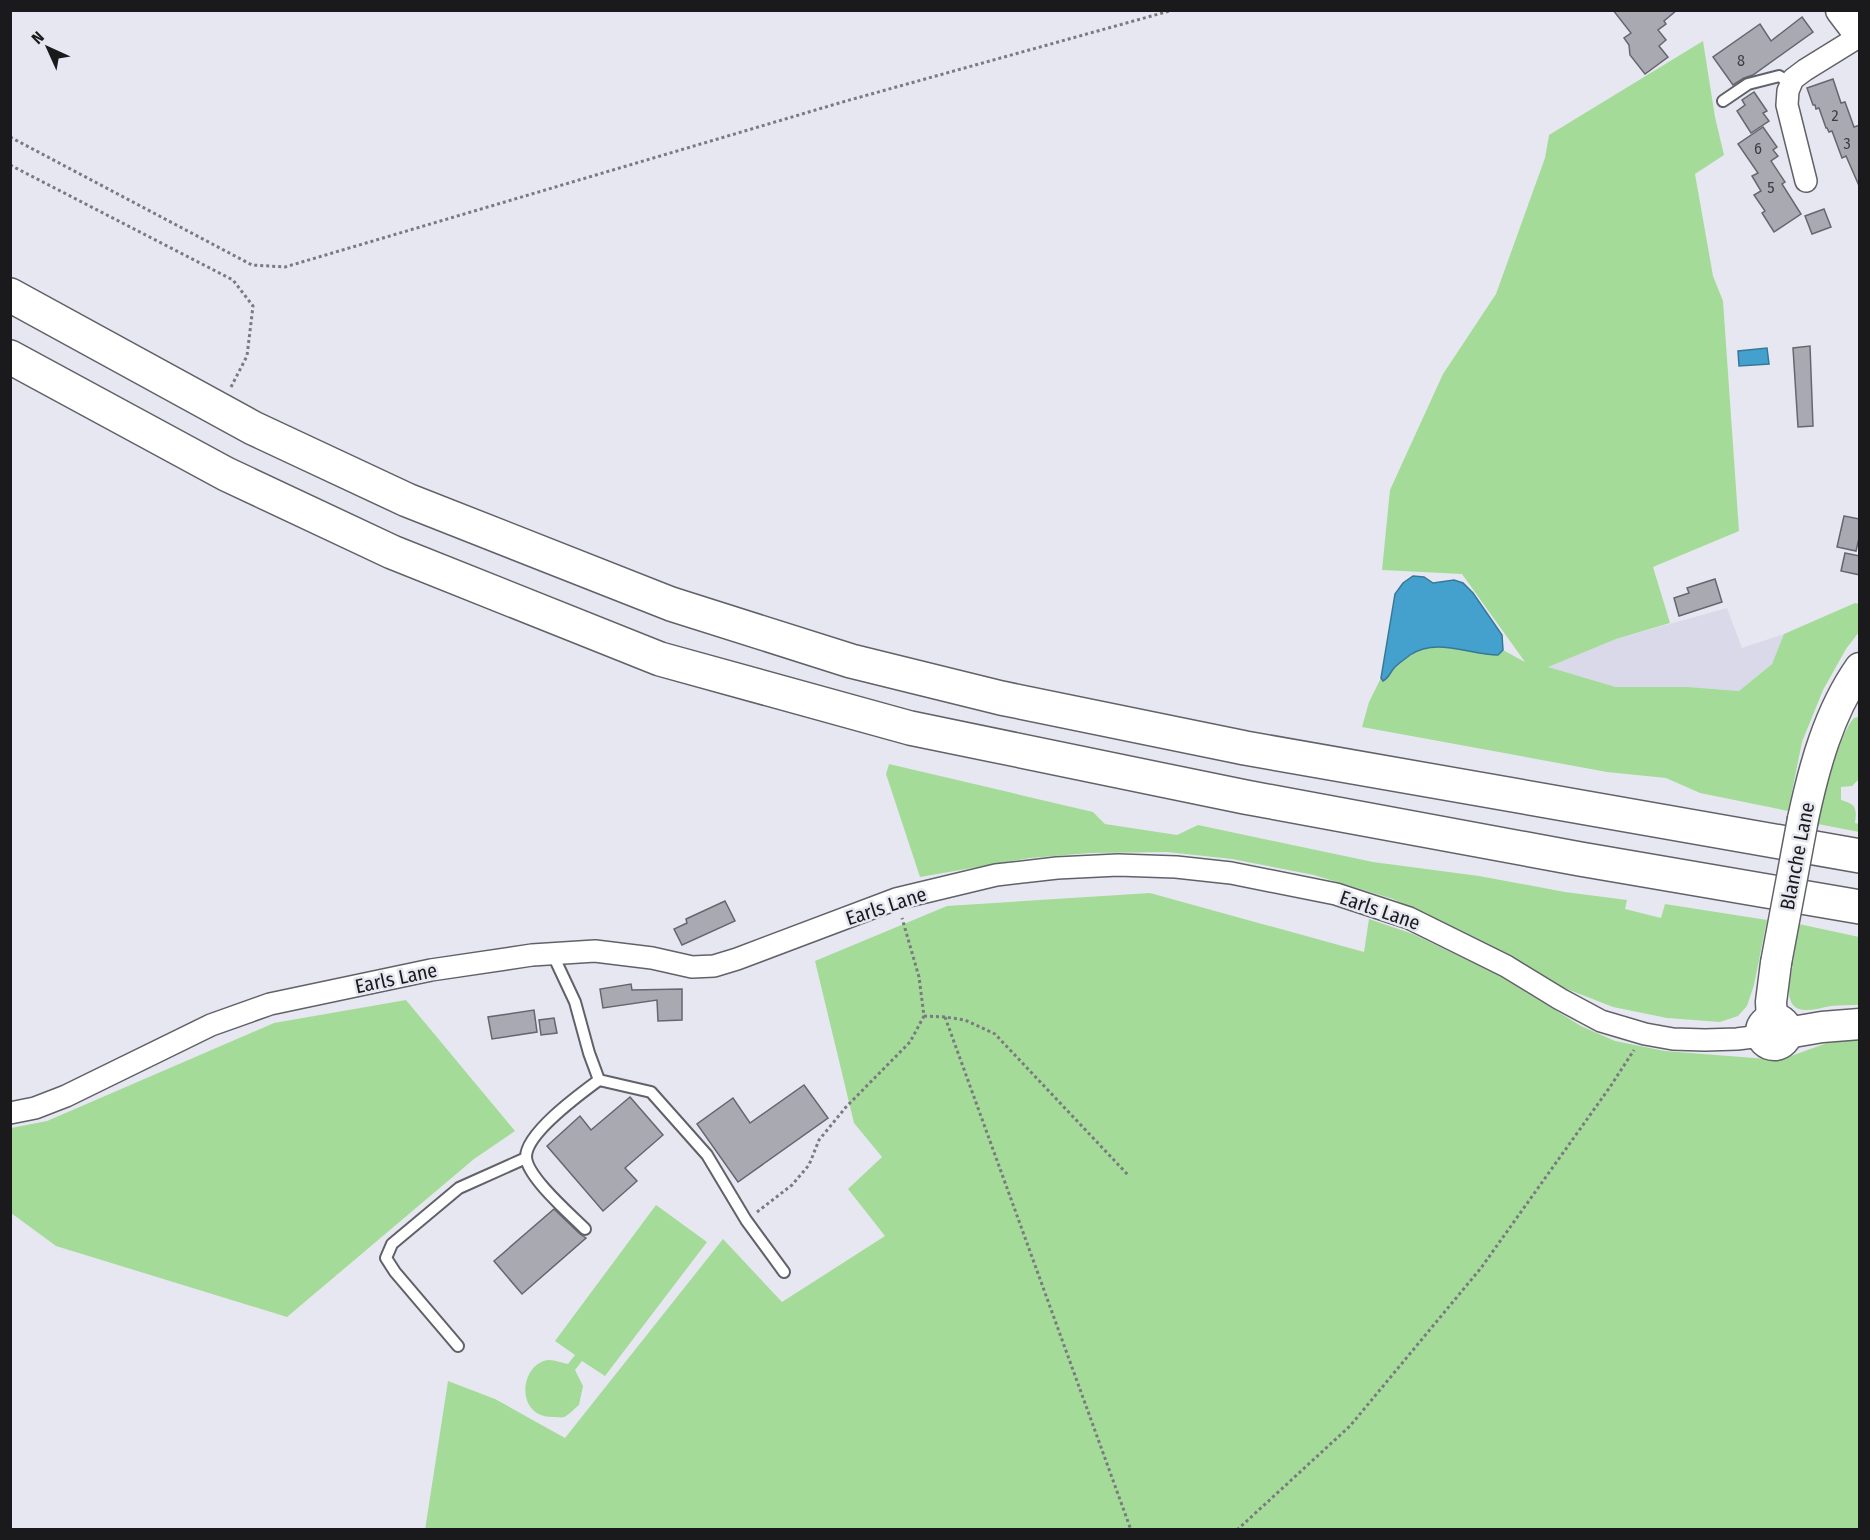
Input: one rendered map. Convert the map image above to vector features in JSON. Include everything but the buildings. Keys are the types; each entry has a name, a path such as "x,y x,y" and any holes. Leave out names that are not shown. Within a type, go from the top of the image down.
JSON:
{"highway":[{"path":"10,295 253,428 418,505 671,604 851,661 1001,698 1233,745 1860,856"},
{"path":"10,357 226,474 382,548 660,659 910,728 1245,797 1580,859 1860,907"}],"street":[{"path":"1806,182 1787,105 1788,91 1793,79 1860,36 1840,10"},
{"name":"Blanche Lane","path":"1773,1029 1771,1002 1776,963 1812,778 1826,736 1851,701 1860,668"},
{"name":"Earls Lane","path":"10,1113 35,1108 66,1096 211,1025 270,1004 431,970 552,953 595,951 652,958 693,967 714,966 737,960 896,899 996,875 1057,868 1118,865 1176,867 1231,873 1336,894 1408,918 1506,966 1601,1021 1645,1034 1706,1041 1773,1029"},
{"path":"1773,1029 1860,1024"}],"lane":[{"path":"1724,101 1748,84 1779,76 1791,83"},
{"path":"552,953 575,1002 599,1080"},
{"path":"585,1229 539,1183 526,1158 530,1144 556,1114 599,1080"},
{"path":"599,1080 651,1092 707,1155 746,1220 784,1272"},
{"path":"458,1346 395,1272 386,1258 392,1244 459,1188 526,1158"}],"path":[{"path":"10,137 252,265 285,267 846,102 1173,10"},
{"path":"10,165 233,280 253,306 247,356 219,410"},
{"path":"746,1220 792,1185 810,1165 819,1140 846,1107 910,1042 924,1016 919,977 896,899"},
{"path":"924,1016 965,1020 995,1034 1129,1176"},
{"path":"945,1017 1131,1530"},
{"path":"1237,1530 1350,1426 1481,1268 1645,1034"}],"shaded area":[{"path":"1727,608 1742,648 1784,634 1772,664 1739,691 1688,687 1616,687 1547,667 1616,639"}],"green space":[{"path":"1703,41 1715,117 1724,155 1695,174 1713,276 1723,301 1739,531 1653,567 1670,623 1616,639 1548,667 1616,687 1688,687 1739,691 1772,664 1784,634 1855,603 1859,604 1859,632 1846,649 1823,690 1802,742 1788,811 1700,793 1666,778 1607,772 1362,727 1369,702 1381,678 1383,681 1386,680 1405,659 1422,650 1450,647 1498,655 1503,650 1525,662 1462,574 1382,570 1390,490 1443,374 1496,294 1545,158 1549,135"},
{"path":"1854,718 1860,718 1859,779 1852,786 1841,787 1841,800 1853,805 1856,814 1855,823 1859,824 1859,832 1818,824 1837,752 1848,726"},
{"path":"889,764 1093,812 1105,824 1177,835 1198,825 1373,862 1479,876 1565,892 1627,900 1625,909 1661,918 1665,904 1767,920 1754,985 1747,1006 1738,1016 1720,1022 1667,1018 1613,1007 1559,986 1476,938 1393,899 1314,875 1232,859 1167,852 1090,853 1030,858 920,877 886,774"},
{"path":"1150,893 1364,952 1369,919 1413,934 1498,975 1581,1026 1615,1041 1665,1051 1780,1060 1838,1039 1859,1040 1859,1529 425,1530 448,1381 495,1399 565,1438 723,1239 782,1302 885,1236 848,1189 882,1157 854,1123 815,961 947,906"},
{"path":"1799,924 1859,937 1859,1005 1802,1010 1792,1004 1789,988"},
{"path":"406,1000 515,1131 474,1159 287,1317 56,1246 11,1213 11,1128 47,1121 274,1023"},
{"path":"656,1205 707,1242 605,1376 582,1361 575,1370 583,1386 579,1405 564,1417 541,1415 532,1409 527,1400 525,1390 527,1379 539,1363 554,1360 568,1364 575,1355 555,1341"}],"water":[{"path":"1767,348 1769,364 1739,366 1738,351"},
{"path":"1413,576 1424,577 1433,583 1454,580 1463,583 1473,593 1502,635 1503,650 1498,655 1431,647 1410,655 1398,664 1383,681 1381,678 1395,594 1403,583"}]}
